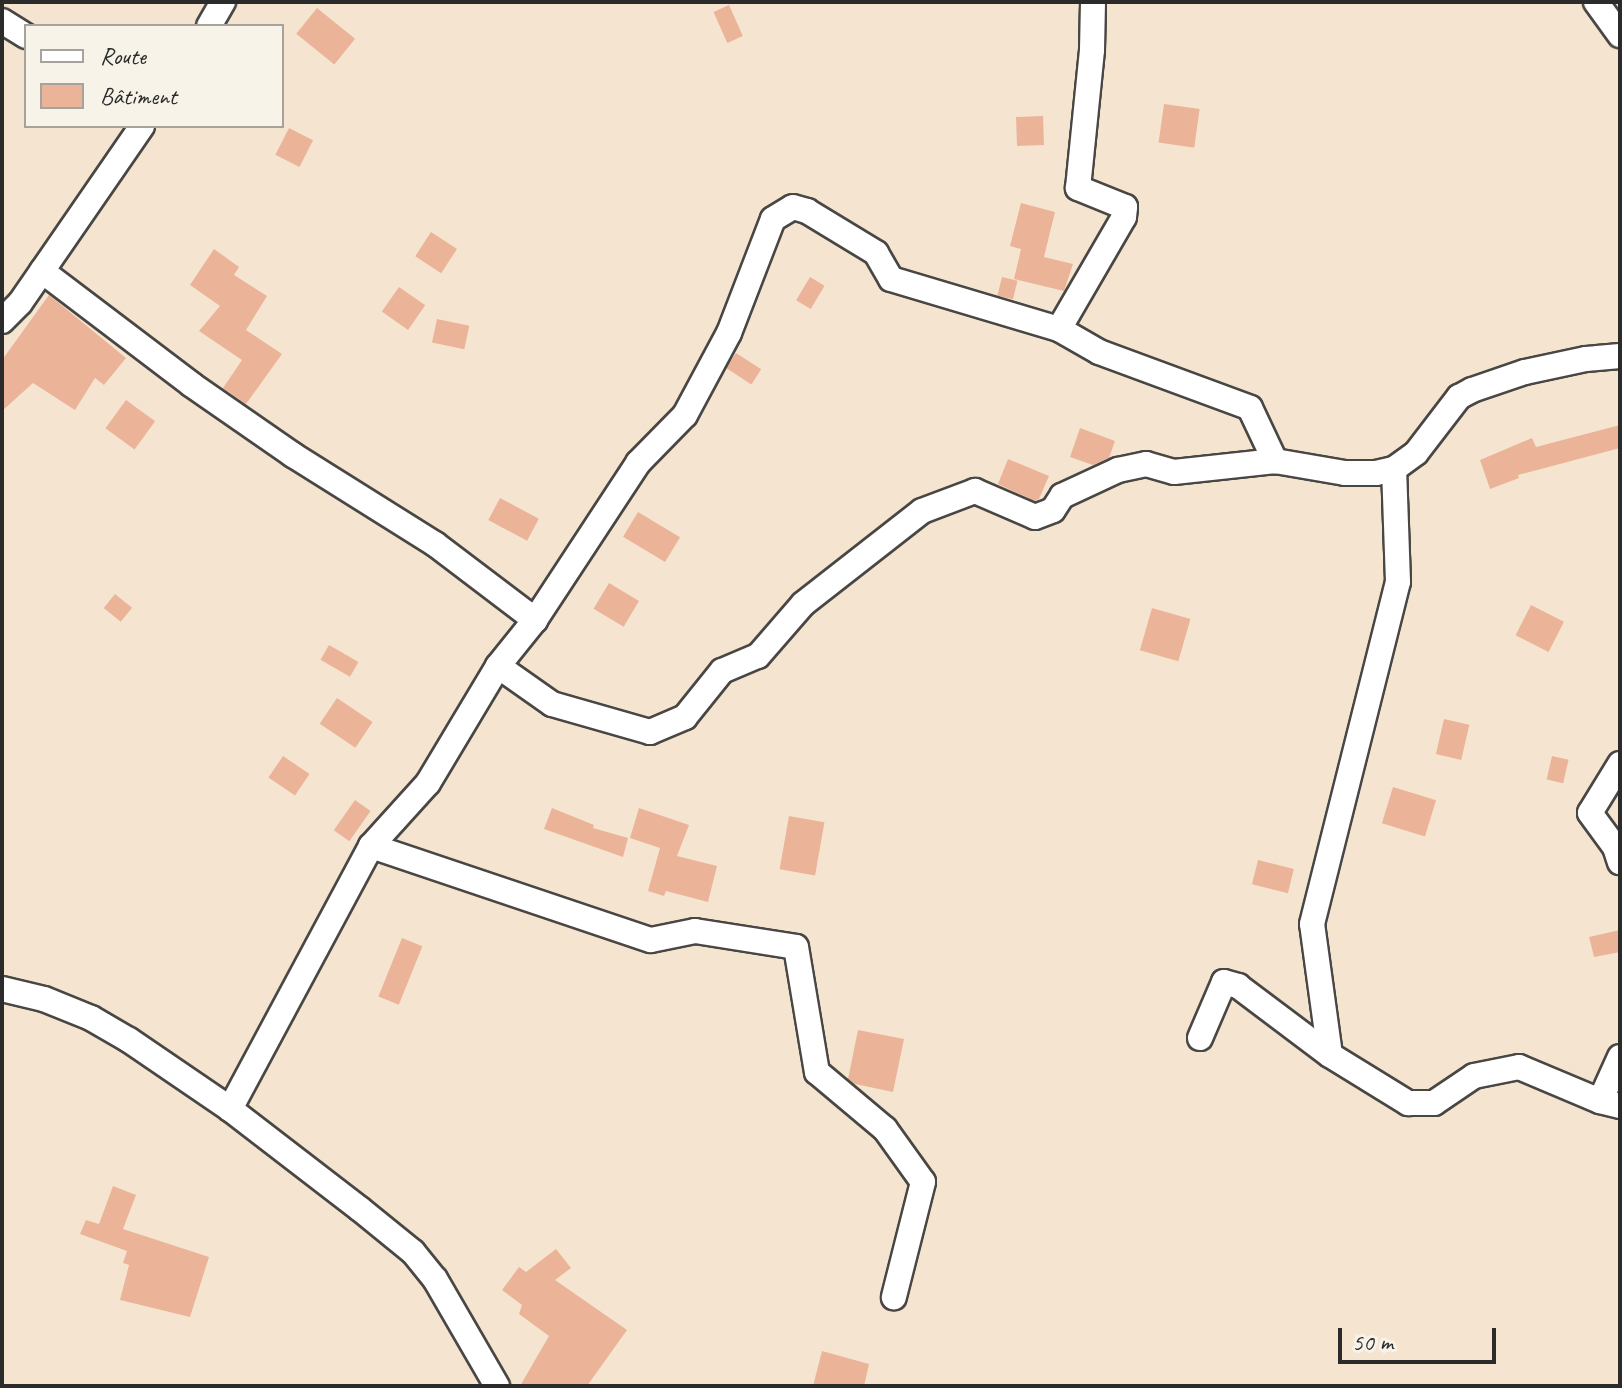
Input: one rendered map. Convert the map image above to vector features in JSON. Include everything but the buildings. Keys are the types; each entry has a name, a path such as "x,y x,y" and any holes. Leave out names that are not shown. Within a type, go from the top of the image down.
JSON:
{"street":[{"path":"210,24 223,2"},
{"path":"1059,329 1124,217 1125,207 1078,188 1092,50 1093,2"},
{"path":"1596,2 1620,35"},
{"path":"2,21 24,35"},
{"path":"2,321 42,271 141,128"},
{"path":"230,1109 371,846 428,783 498,666 535,620 638,463 685,415 729,333 773,219 793,207 807,211 876,253 891,279 1059,329 1099,352 1250,408 1275,461"},
{"path":"42,271 192,385 293,455 435,544 535,620"},
{"path":"498,666 552,704 650,732 685,717 722,671 758,656 803,604 922,511 975,491 1035,517 1053,510 1062,496 1118,470 1146,464 1174,472 1275,461 1345,473 1376,473 1394,469 1416,453 1459,397 1472,390 1525,372 1586,359 1620,356"},
{"path":"1330,1055 1312,924 1398,582 1394,469"},
{"path":"1620,764 1590,813 1615,847 1620,862"},
{"path":"371,846 651,940 695,931 796,947 817,1072 885,1129 923,1182 894,1297"},
{"path":"1200,1038 1224,982 1238,986 1330,1055 1408,1103 1434,1103 1474,1076 1519,1067 1610,1103 1620,1057"},
{"path":"2,989 44,999 91,1018 230,1109 413,1252 453,1306 497,1386"}]}
